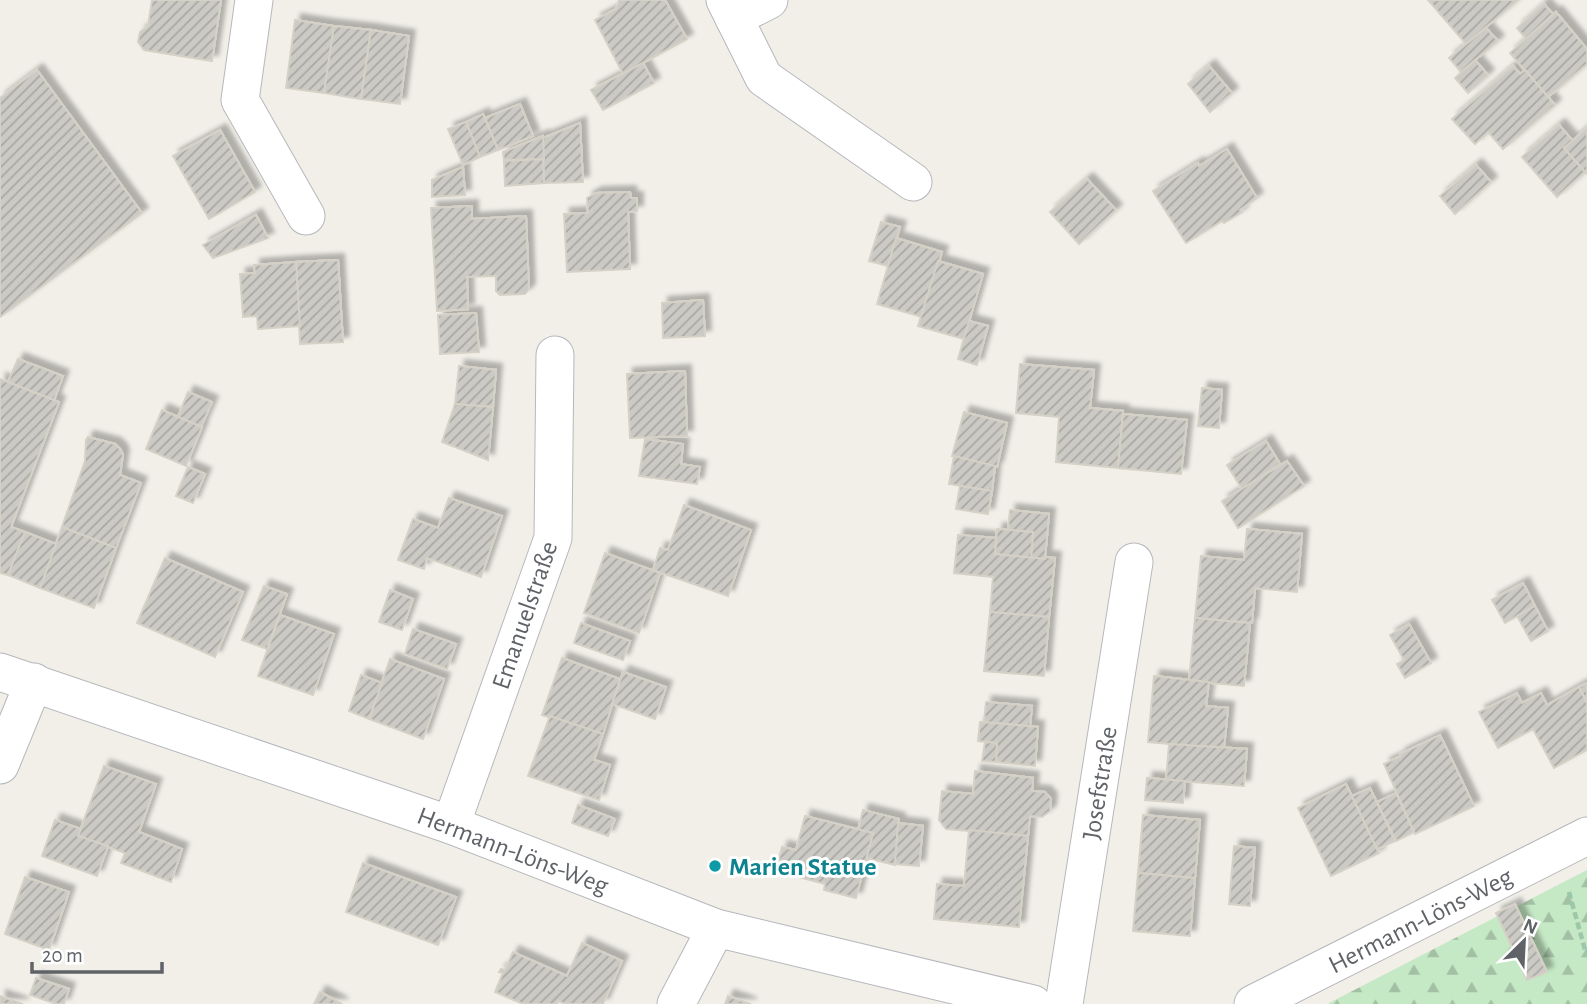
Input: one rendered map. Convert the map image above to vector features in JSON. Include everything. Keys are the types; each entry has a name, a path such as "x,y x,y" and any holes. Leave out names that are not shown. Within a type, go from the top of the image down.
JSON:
{"street":[{"path":"254,0 240,100 306,216"},
{"path":"769,0 730,9 764,78 913,182"},
{"name":"Emanuelstraße","path":"451,825 553,538 555,355"},
{"name":"Josefstraße","path":"1064,1004 1134,562"},
{"name":"Hermann-Löns-Weg","path":"0,672 451,825 716,928 1033,1004"},
{"path":"0,765 34,682"},
{"name":"Hermann-Löns-Weg","path":"1255,1004 1572,843"},
{"path":"677,1004 716,928"}],"path":[{"path":"1572,843 1587,957"}],"green space":[{"path":"1587,870 1587,1004 1329,1004 1329,1003"}],"building":[{"path":"152,0 221,0 212,61 144,50 138,42 140,32 148,26"},
{"path":"619,0 665,0 687,39 623,74 595,20 616,9"},
{"path":"1428,0 1518,0 1466,44"},
{"path":"1544,4 1553,14 1526,39 1517,28"},
{"path":"1556,12 1587,49 1587,64 1548,97 1510,53"},
{"path":"295,20 334,26 324,93 286,88"},
{"path":"334,26 371,30 361,99 324,93"},
{"path":"1486,28 1498,41 1461,72 1449,58"},
{"path":"371,30 409,36 400,104 361,99"},
{"path":"1475,60 1488,75 1468,93 1455,78"},
{"path":"643,63 654,83 603,110 591,90"},
{"path":"1209,66 1232,93 1210,112 1188,84"},
{"path":"1513,66 1520,74 1525,70 1555,105 1503,149 1488,132 1475,144 1452,119"},
{"path":"37,70 142,213 0,317 0,98"},
{"path":"520,104 533,136 498,150 485,118"},
{"path":"483,114 498,150 480,157 466,122"},
{"path":"466,122 480,157 463,165 448,129"},
{"path":"580,123 583,182 544,183 543,138"},
{"path":"1559,125 1573,141 1564,148 1585,172 1557,197 1522,157"},
{"path":"1587,128 1587,174 1564,148"},
{"path":"220,130 255,192 209,219 173,156"},
{"path":"543,136 544,159 504,160 503,152"},
{"path":"1227,149 1257,198 1240,210 1242,212 1186,243 1153,191 1198,163 1199,166"},
{"path":"543,159 544,183 505,186 504,161"},
{"path":"1476,165 1491,182 1455,214 1440,196"},
{"path":"463,167 465,195 432,197 432,180"},
{"path":"1087,179 1116,210 1079,244 1050,212"},
{"path":"630,192 631,198 637,198 637,211 628,212 630,269 567,272 564,214 588,213 587,198 596,193"},
{"path":"472,206 472,219 526,216 529,289 525,294 500,295 496,291 496,276 467,277 468,309 437,311 431,208"},
{"path":"256,215 268,238 213,258 203,245"},
{"path":"881,222 900,227 888,266 869,261"},
{"path":"896,238 942,252 922,317 877,304"},
{"path":"338,260 343,342 300,344 296,262"},
{"path":"938,261 983,274 964,339 918,326"},
{"path":"296,262 300,326 258,329 257,316 243,317 240,274 255,273 254,265"},
{"path":"703,300 705,336 663,338 662,303"},
{"path":"476,313 479,352 440,354 438,315"},
{"path":"969,321 988,326 977,365 958,359"},
{"path":"18,359 63,376 54,400 8,382"},
{"path":"1020,364 1094,370 1090,408 1123,411 1118,468 1056,462 1059,417 1016,413"},
{"path":"459,366 496,370 493,407 455,404"},
{"path":"685,371 687,436 630,438 627,374"},
{"path":"0,379 59,402 11,527 25,532 8,575 0,573"},
{"path":"1202,388 1222,390 1219,428 1198,426"},
{"path":"188,392 212,402 201,427 178,417"},
{"path":"455,404 493,407 488,460 442,442"},
{"path":"162,410 202,427 186,466 146,449"},
{"path":"964,412 1007,423 997,467 952,456"},
{"path":"1123,414 1187,420 1181,474 1118,468"},
{"path":"88,437 115,444 123,455 120,475 141,483 116,548 62,527 85,461"},
{"path":"645,439 683,444 681,464 700,467 697,484 639,476"},
{"path":"1266,441 1280,464 1242,489 1227,465"},
{"path":"954,456 995,466 992,491 949,484"},
{"path":"1287,461 1304,486 1238,528 1222,501"},
{"path":"188,467 205,474 193,503 176,496"},
{"path":"960,486 992,491 988,514 956,509"},
{"path":"449,498 502,516 481,577 427,558 424,569 398,560 413,519 438,528"},
{"path":"684,505 751,530 728,596 653,570 660,548 668,550"},
{"path":"1010,510 1049,514 1045,559 1031,558 1033,532 1008,530"},
{"path":"62,527 116,548 94,608 40,588"},
{"path":"997,529 1033,532 1031,558 995,554"},
{"path":"1247,529 1302,534 1297,592 1255,588 1252,623 1195,618 1201,556 1244,560"},
{"path":"25,532 56,544 40,588 8,575"},
{"path":"958,535 996,538 995,554 1055,558 1049,617 990,612 993,577 954,573"},
{"path":"605,553 660,573 639,633 584,613"},
{"path":"165,558 243,592 215,657 137,623"},
{"path":"1523,583 1535,606 1505,623 1492,600"},
{"path":"264,586 287,594 267,649 242,640"},
{"path":"390,590 413,599 402,630 379,622"},
{"path":"1535,606 1548,631 1531,641 1517,616"},
{"path":"990,612 1049,617 1044,676 984,671"},
{"path":"280,615 334,634 313,695 258,676"},
{"path":"1195,618 1250,623 1244,686 1189,681"},
{"path":"581,623 630,641 623,660 574,643"},
{"path":"1409,624 1431,663 1405,678 1397,664 1404,660 1390,635"},
{"path":"413,629 456,644 447,669 405,654"},
{"path":"562,658 620,679 603,734 542,715"},
{"path":"390,659 444,679 423,739 369,719"},
{"path":"623,672 666,687 655,719 612,704"},
{"path":"361,675 382,683 369,719 349,711"},
{"path":"1154,676 1209,682 1206,706 1228,708 1224,749 1148,742"},
{"path":"1587,683 1587,703 1579,687"},
{"path":"1579,687 1587,703 1587,750 1554,768 1533,729 1498,748 1479,712 1517,693 1522,703 1541,693 1547,705"},
{"path":"986,702 1032,706 1030,726 984,722"},
{"path":"550,716 603,734 594,760 610,765 599,800 528,776"},
{"path":"980,722 1038,727 1035,766 996,762 997,743 978,741"},
{"path":"1440,735 1474,806 1415,834 1384,764"},
{"path":"985,742 997,743 996,762 982,761"},
{"path":"1169,744 1247,749 1244,786 1166,780"},
{"path":"104,766 156,784 139,832 182,849 171,882 121,863 125,853 78,836"},
{"path":"975,771 1033,778 1032,791 1045,792 1051,799 1050,811 1042,817 1030,816 1028,836 946,829 939,820 942,791 973,794"},
{"path":"1147,778 1185,781 1183,803 1145,800"},
{"path":"1346,784 1379,853 1331,876 1298,808"},
{"path":"1370,788 1395,841 1377,849 1352,796"},
{"path":"1396,793 1414,832 1396,841 1377,802"},
{"path":"578,805 615,819 608,836 572,823"},
{"path":"863,810 899,819 895,865 866,858 873,833 858,830"},
{"path":"1143,815 1200,820 1195,878 1138,873"},
{"path":"805,816 873,833 856,898 824,890 825,884 776,871 782,847 796,850"},
{"path":"55,820 81,829 78,836 108,846 97,876 42,856"},
{"path":"898,823 923,826 919,866 895,864"},
{"path":"969,830 1028,836 1019,927 934,919 937,884 964,886"},
{"path":"1234,846 1255,848 1250,906 1229,904"},
{"path":"363,863 456,897 438,945 346,912"},
{"path":"1138,873 1195,878 1190,936 1133,931"},
{"path":"25,877 69,892 49,950 5,934"},
{"path":"1515,904 1547,972 1527,980 1496,913"},
{"path":"582,943 622,961 603,1004 565,1004 558,1001 557,1004 523,1004 495,992 503,973 499,972 501,969 505,970 513,952 567,976"},
{"path":"36,978 69,989 64,1004 30,995"},
{"path":"320,992 342,1004 314,1004"},
{"path":"0,996 23,1004 0,1004"},
{"path":"728,996 751,1004 725,1004"}],"place":[{"name":"Marien Statue","path":"715,866"}]}
